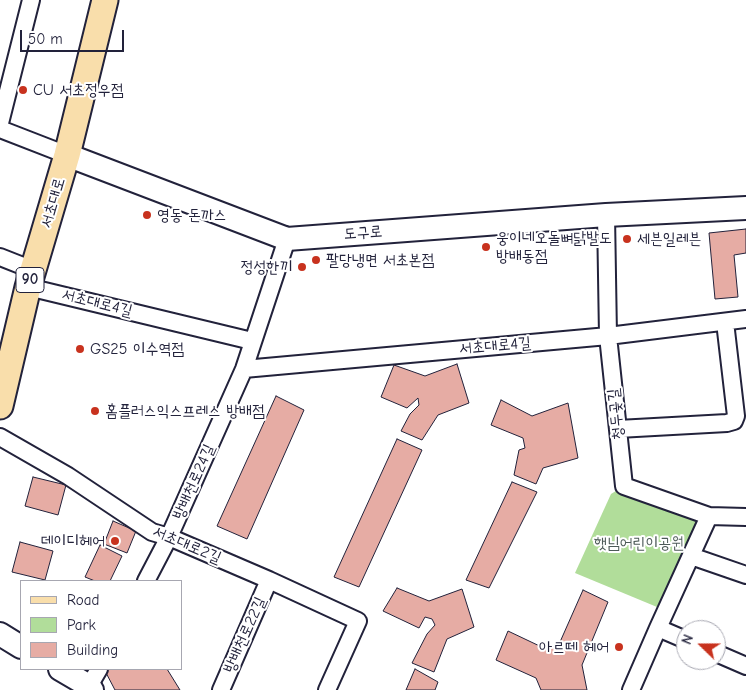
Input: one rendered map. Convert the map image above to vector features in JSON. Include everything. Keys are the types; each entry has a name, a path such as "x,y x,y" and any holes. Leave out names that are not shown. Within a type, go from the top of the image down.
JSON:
{"main road":[{"name":"서초대로","path":"0,406 31,278 67,155 105,0"}],"street":[{"path":"0,123 31,0"},
{"name":"도구로","path":"0,129 287,239 606,215 746,208"},
{"name":"청두곶길","path":"606,215 608,336 624,486 709,516 746,517"},
{"name":"방배천로24길","path":"147,580 169,537 244,369 287,239"},
{"name":"서초대로4길","path":"0,257 31,278 252,342"},
{"name":"서초대로4길","path":"244,369 608,336 746,319"},
{"path":"618,429 727,424 734,421 736,416 725,322"},
{"name":"서초대로2길","path":"0,437 68,476 152,532 169,537 269,580 358,621 328,690"},
{"path":"631,690 709,516"},
{"path":"691,556 746,575"},
{"name":"방배천로22길","path":"221,690 269,580"},
{"path":"658,628 676,636"},
{"path":"0,634 20,646"},
{"path":"726,657 746,666"},
{"path":"63,670 93,682"}],"green space":[{"name":"햇님어린이공원","path":"624,486 704,518 657,607 575,573 611,494"}],"building":[{"path":"746,229 746,253 734,255 738,297 715,299 709,233"},
{"path":"457,364 469,403 438,415 422,440 401,431 410,414 419,405 418,398 407,408 381,397 394,365 425,376"},
{"path":"276,396 304,410 247,539 217,526"},
{"path":"501,400 532,416 568,403 578,458 543,468 536,484 514,475 519,450 525,448 523,438 491,425"},
{"path":"397,439 422,450 359,587 334,577"},
{"path":"33,477 66,485 58,515 25,506"},
{"path":"512,482 537,492 489,588 466,580"},
{"path":"113,521 136,531 127,553 104,544"},
{"path":"20,542 53,551 45,580 12,572"},
{"path":"100,545 122,556 110,580 92,580 85,577"},
{"path":"397,588 429,601 462,589 474,627 447,639 434,672 412,663 427,634 435,625 432,619 425,617 419,628 383,611"},
{"path":"583,590 608,602 582,665 587,690 541,690 536,678 496,660 508,631 548,650 560,642"},
{"path":"415,669 438,682 435,690 406,690"},
{"path":"105,670 168,670 180,690 115,690"}],"place":[{"name":"CU 서초정우점","path":"23,90"},
{"name":"영동 돈까스","path":"147,215"},
{"name":"세븐일레븐","path":"627,239"},
{"name":"웅이네오돌뼈닭발도 방배동점","path":"486,247"},
{"name":"팔당냉면 서초본점","path":"316,260"},
{"name":"정성한끼","path":"302,267"},
{"name":"GS25 이수역점","path":"80,349"},
{"name":"홈플러스익스프레스 방배점","path":"95,411"},
{"name":"데이디헤어","path":"115,541"},
{"name":"아르떼 헤어","path":"619,647"}]}
